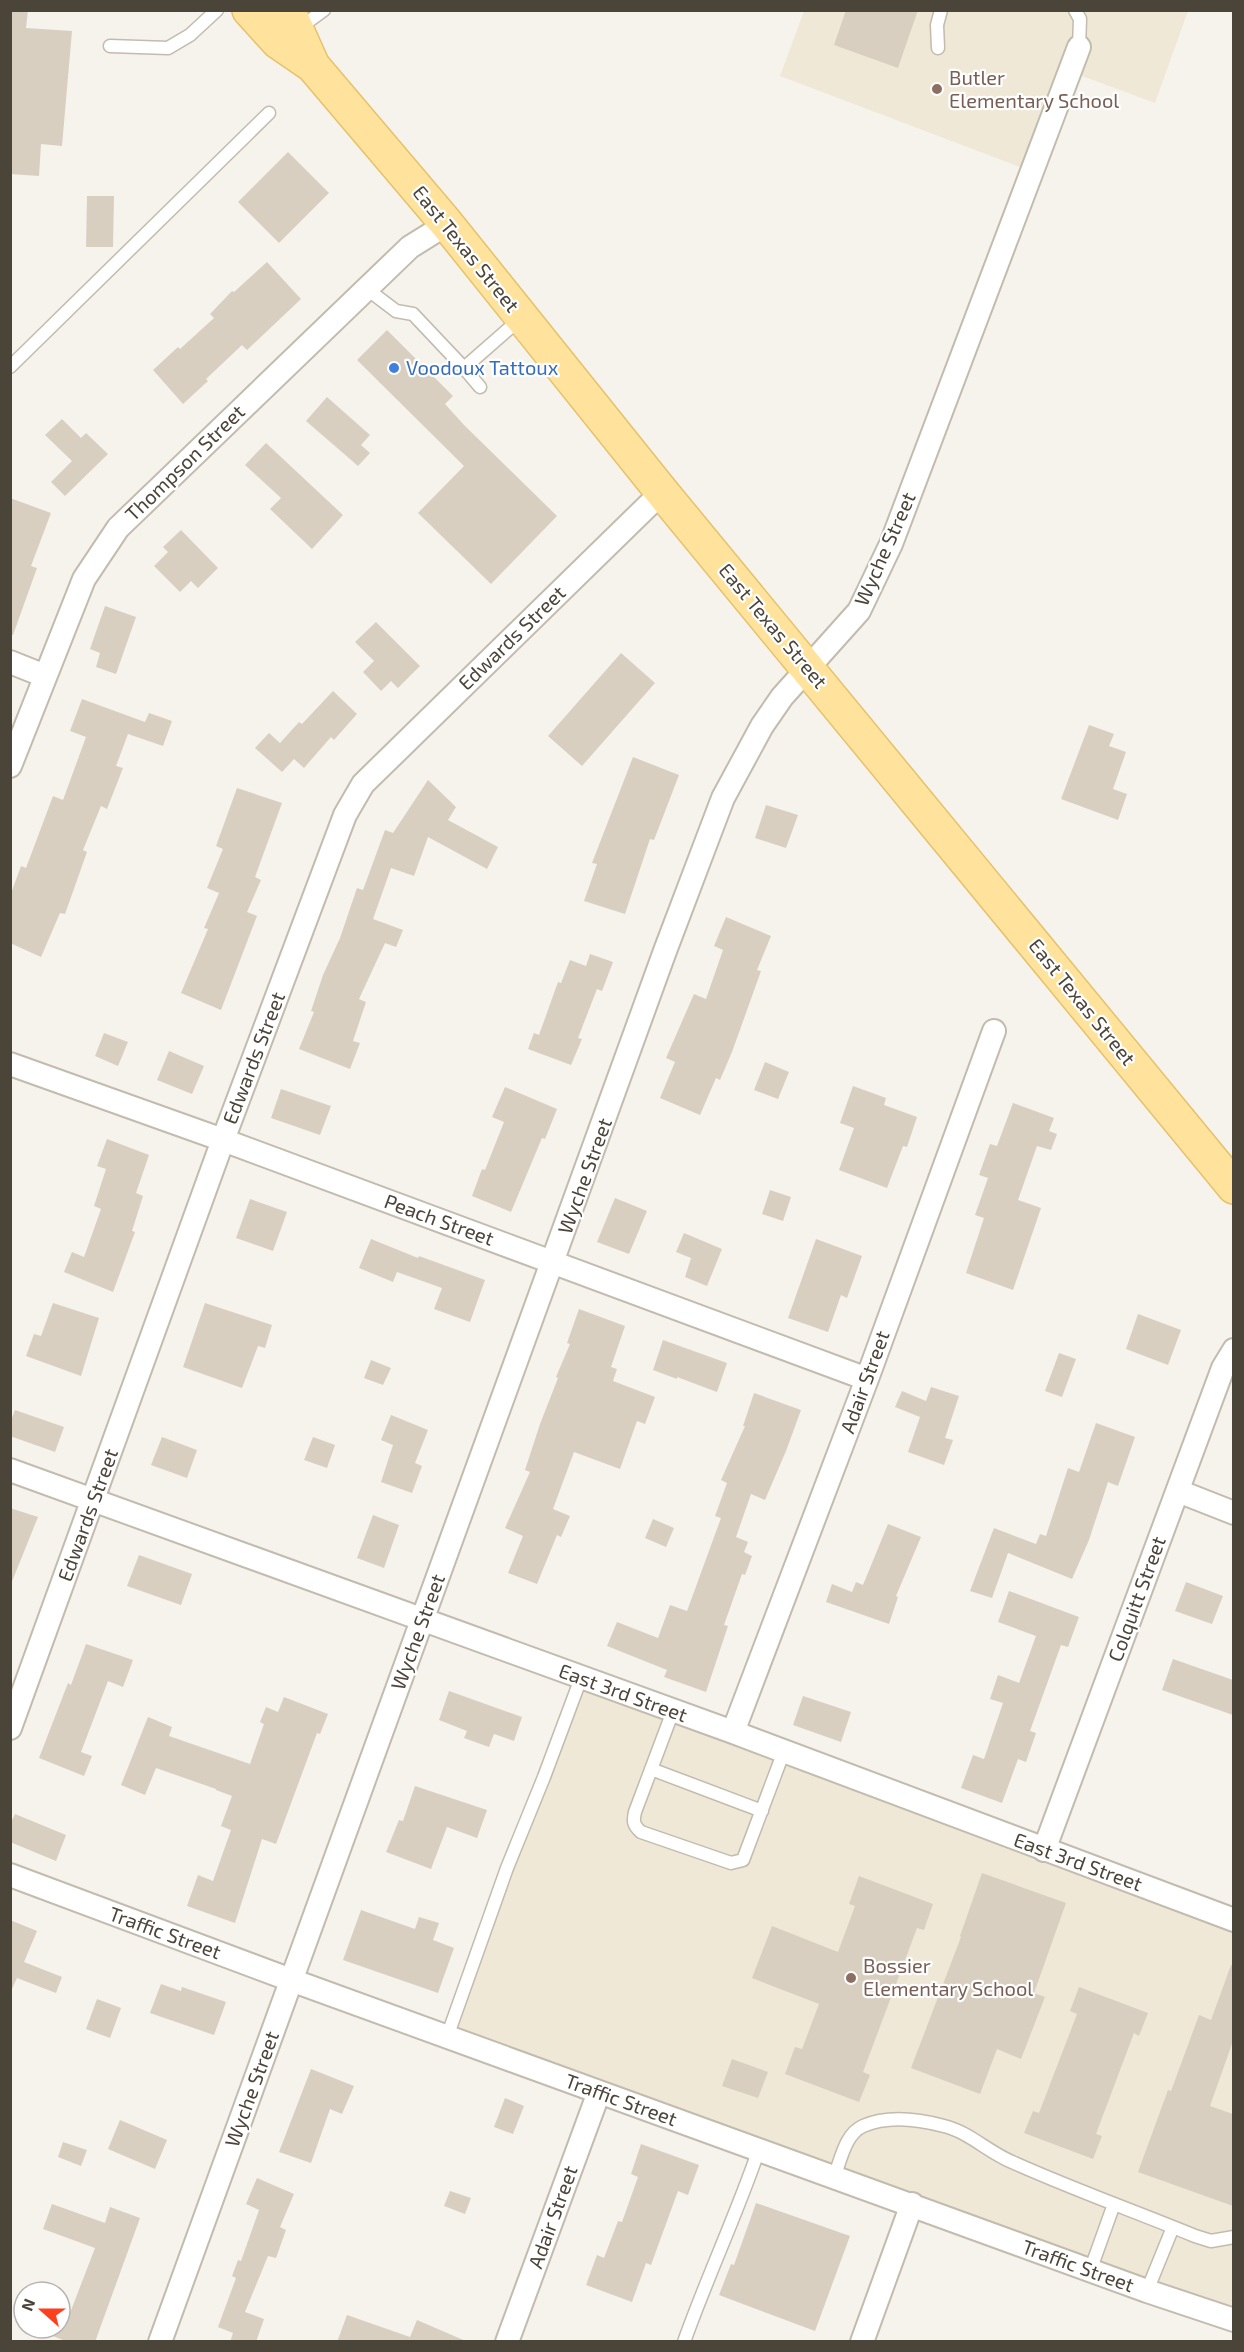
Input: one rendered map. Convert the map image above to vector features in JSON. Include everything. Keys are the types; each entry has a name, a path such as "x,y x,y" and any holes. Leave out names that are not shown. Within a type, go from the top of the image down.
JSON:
{"main road":[{"name":"East Texas Street","path":"249,10 278,42 313,66 447,224 662,492 1233,1186"},
{"name":"East Texas Street","path":"292,20 313,66"}],"street":[{"name":"Wyche Street","path":"160,2342 665,951 723,798 762,726 782,697 859,610 891,544 1079,47"},
{"name":"Thompson Street","path":"10,766 84,579 118,528 410,247 447,224"},
{"name":"Edwards Street","path":"10,1728 223,1140 345,815 363,783 662,492"},
{"path":"10,662 45,676"},
{"name":"Adair Street","path":"733,1732 867,1379 994,1031"},
{"name":"Peach Street","path":"10,1064 223,1140 867,1379"},
{"name":"Colquitt Street","path":"1044,1850 1223,1368 1233,1350"},
{"name":"East 3rd Street","path":"10,1470 733,1732 1233,1920"},
{"path":"1178,1491 1233,1513"},
{"name":"Traffic Street","path":"10,1875 291,1980 912,2204 1090,2271 1233,2320"},
{"name":"Adair Street","path":"507,2342 599,2092"},
{"path":"862,2342 912,2204"}],"lane":[{"path":"110,46 168,48 190,35 217,10"},
{"path":"292,20 324,10"},
{"path":"938,48 937,25 941,10"},
{"path":"1075,10 1080,19 1079,47"},
{"path":"10,367 269,113"},
{"path":"367,289 396,310 413,314 480,387"},
{"path":"464,368 521,318"},
{"path":"447,2037 507,1868 581,1678"},
{"path":"673,1711 633,1820 634,1826 641,1832 731,1863 743,1860 747,1855 784,1752"},
{"path":"651,1769 762,1811"},
{"path":"834,2177 852,2134 861,2127 900,2119 946,2126 964,2134 1008,2161 1211,2241 1233,2237"},
{"path":"684,2342 759,2150"},
{"path":"1090,2271 1114,2204"},
{"path":"1147,2291 1173,2227"}],"shaded area":[{"name":"Butler Elementary School","path":"804,11 1188,11 1155,103 1066,70 1028,170 780,76"},
{"name":"Bossier Elementary School","path":"581,1678 1233,1920 1233,2320 447,2037"}],"building":[{"path":"10,10 28,10 26,28 72,31 62,146 41,144 39,176 10,174"},
{"path":"846,10 918,10 898,68 834,45"},
{"path":"288,152 329,193 279,243 238,202"},
{"path":"87,196 114,196 113,247 86,247"},
{"path":"267,262 301,299 247,350 242,345 183,404 153,370 214,318 210,314 232,291 234,292"},
{"path":"387,330 453,396 445,404 465,426 557,516 491,584 418,513 464,466 357,360"},
{"path":"327,397 370,435 361,445 370,453 358,466 306,421"},
{"path":"62,419 81,438 86,433 108,454 65,496 51,482 72,461 45,435"},
{"path":"266,443 343,515 312,549 270,509 281,498 245,465"},
{"path":"10,498 51,513 31,566 37,568 13,635 10,635"},
{"path":"181,530 218,568 198,588 191,581 180,592 154,566 168,552 163,547"},
{"path":"105,606 136,617 116,674 96,667 100,653 90,649"},
{"path":"376,622 420,666 398,688 391,681 381,691 363,672 374,661 355,642"},
{"path":"621,653 655,683 582,766 548,736"},
{"path":"333,691 357,714 334,740 331,737 304,768 294,759 282,772 255,748 269,733 280,743 299,722 302,724"},
{"path":"82,699 145,722 149,713 172,721 163,746 128,734 116,766 123,768 107,809 101,806 83,850 87,852 65,914 60,913 41,957 10,943 10,896 21,866 26,868 53,796 63,800 86,737 70,731"},
{"path":"1089,725 1114,734 1109,746 1126,752 1113,789 1127,794 1118,820 1061,799"},
{"path":"633,757 679,775 654,840 650,839 625,914 584,901 597,864 592,863"},
{"path":"428,780 456,807 448,820 498,847 487,869 428,837 414,876 391,868 373,919 403,930 396,947 385,943 359,999 366,1002 353,1041 360,1043 350,1069 299,1049 314,1012 311,1011 323,975 340,938 357,888 363,890 385,830 393,833"},
{"path":"237,788 282,803 255,877 261,880 247,912 257,916 221,1010 181,993 208,929 204,928 219,893 207,888 223,849 216,846"},
{"path":"766,805 798,815 786,848 755,838"},
{"path":"726,917 771,936 757,970 761,971 732,1052 720,1080 716,1078 700,1115 660,1098 675,1062 666,1058 694,994 706,999 723,950 714,946"},
{"path":"590,954 613,962 602,991 597,989 578,1038 582,1039 571,1065 528,1049 534,1033 539,1035 558,982 561,983 570,960 586,966"},
{"path":"104,1033 128,1042 118,1066 95,1056"},
{"path":"169,1051 204,1066 192,1094 157,1080"},
{"path":"765,1062 789,1072 778,1099 754,1090"},
{"path":"853,1086 886,1098 884,1105 917,1117 907,1147 903,1146 887,1188 839,1170 854,1128 840,1123"},
{"path":"505,1087 557,1109 545,1139 542,1138 511,1212 472,1196 504,1122 492,1117"},
{"path":"281,1089 331,1106 320,1135 271,1118"},
{"path":"1013,1103 1054,1118 1049,1131 1057,1134 1051,1150 1037,1146 1018,1200 1041,1208 1013,1290 966,1273 984,1218 975,1215 988,1178 979,1175 990,1144 997,1146"},
{"path":"107,1139 149,1155 136,1193 143,1196 132,1231 135,1232 113,1292 64,1272 72,1252 84,1257 101,1209 94,1206 106,1169 97,1166"},
{"path":"770,1190 791,1197 783,1221 762,1214"},
{"path":"615,1198 647,1211 629,1254 597,1242"},
{"path":"250,1199 287,1212 273,1251 236,1238"},
{"path":"684,1233 722,1249 707,1286 685,1277 691,1258 676,1252"},
{"path":"371,1239 418,1258 419,1256 485,1280 470,1322 434,1309 442,1288 397,1272 393,1282 359,1268"},
{"path":"816,1239 862,1256 847,1298 841,1295 828,1332 788,1318"},
{"path":"53,1303 99,1318 81,1376 26,1356 34,1334 41,1336"},
{"path":"205,1303 272,1325 265,1348 258,1346 242,1388 183,1367"},
{"path":"579,1309 625,1326 611,1367 617,1369 613,1381 655,1397 645,1424 637,1421 620,1469 574,1452 553,1509 570,1516 561,1537 557,1535 537,1584 508,1573 523,1536 505,1528 530,1472 525,1470 558,1378 556,1377 570,1344 567,1343"},
{"path":"1138,1314 1181,1330 1168,1365 1126,1349"},
{"path":"663,1340 727,1363 717,1392 653,1370"},
{"path":"1059,1353 1076,1359 1062,1397 1045,1391"},
{"path":"371,1360 391,1368 383,1385 364,1378"},
{"path":"931,1387 959,1396 945,1438 953,1440 944,1465 908,1452 920,1417 895,1407 902,1391 926,1401"},
{"path":"754,1393 801,1410 765,1500 751,1494 736,1537 748,1542 744,1552 752,1556 745,1575 742,1574 724,1625 728,1626 706,1692 664,1677 667,1670 607,1646 617,1622 658,1638 670,1605 687,1611 721,1518 715,1516 727,1483 721,1480 745,1426 743,1426"},
{"path":"15,1410 64,1427 55,1452 10,1436 10,1423"},
{"path":"391,1415 428,1430 415,1463 422,1466 412,1493 381,1482 393,1445 381,1440"},
{"path":"1096,1423 1135,1437 1118,1486 1108,1482 1089,1540 1072,1579 1008,1553 992,1598 970,1591 994,1528 1036,1544 1040,1534 1046,1536 1068,1468 1079,1472"},
{"path":"162,1437 197,1450 187,1478 151,1465"},
{"path":"313,1437 335,1445 327,1468 304,1460"},
{"path":"10,1508 38,1517 11,1584 10,1584"},
{"path":"373,1515 399,1525 384,1568 357,1558"},
{"path":"653,1519 674,1528 666,1547 645,1538"},
{"path":"888,1524 921,1537 896,1596 898,1597 889,1624 826,1602 832,1584 852,1592 856,1582 863,1585"},
{"path":"139,1555 192,1574 181,1605 127,1586"},
{"path":"1186,1582 1223,1596 1212,1624 1175,1611"},
{"path":"1009,1591 1079,1617 1068,1647 1061,1645 1030,1731 1036,1733 1026,1762 1018,1759 1002,1803 961,1788 973,1755 984,1759 1003,1703 990,1699 998,1675 1019,1683 1036,1636 998,1622"},
{"path":"86,1644 133,1660 123,1687 108,1681 81,1752 92,1756 84,1776 39,1758"},
{"path":"1173,1659 1233,1680 1233,1715 1162,1690"},
{"path":"449,1691 522,1717 514,1741 494,1734 489,1747 464,1738 467,1731 439,1720"},
{"path":"803,1696 851,1712 841,1742 793,1725"},
{"path":"284,1697 328,1714 320,1734 317,1733 276,1844 262,1839 235,1923 187,1906 198,1875 213,1881 231,1830 221,1826 232,1796 156,1768 145,1795 121,1785 148,1717 172,1727 169,1736 250,1764 264,1724 260,1722 266,1707 278,1712"},
{"path":"415,1786 487,1810 477,1838 447,1827 431,1869 386,1852 399,1820 403,1821"},
{"path":"15,1814 66,1835 56,1861 10,1842 10,1824"},
{"path":"982,1873 1066,1903 1034,1993 1045,1997 1021,2059 997,2049 980,2094 911,2068 961,1937"},
{"path":"859,1876 933,1904 924,1930 917,1928 863,2072 870,2075 859,2102 785,2074 795,2047 802,2049 819,2004 752,1978 772,1926 838,1952 855,1906 849,1904"},
{"path":"361,1910 415,1929 419,1917 439,1923 433,1940 454,1948 438,1993 343,1960"},
{"path":"10,1920 37,1931 24,1962 62,1977 56,1993 17,1978 10,1993"},
{"path":"1231,1965 1233,1965 1233,2041 1210,2106 1233,2114 1233,2206 1138,2172 1199,2015 1211,2020"},
{"path":"161,1984 181,1991 182,1987 226,2002 214,2035 150,2013"},
{"path":"1079,1987 1148,2013 1139,2036 1134,2033 1096,2134 1102,2136 1093,2159 1024,2133 1033,2111 1039,2113 1077,2014 1070,2011"},
{"path":"97,1999 121,2008 110,2038 86,2029"},
{"path":"732,2059 768,2072 758,2098 722,2086"},
{"path":"311,2069 354,2086 342,2114 330,2109 311,2163 279,2152"},
{"path":"505,2098 524,2106 513,2134 494,2127"},
{"path":"120,2120 167,2140 155,2169 108,2149"},
{"path":"63,2142 87,2150 81,2166 58,2157"},
{"path":"641,2144 699,2165 688,2195 678,2191 651,2265 646,2263 632,2302 586,2285 597,2255 604,2258 618,2221 622,2222 638,2177 631,2174"},
{"path":"257,2178 294,2194 280,2227 286,2230 276,2258 268,2256 245,2312 264,2319 256,2342 230,2342 233,2333 218,2327 236,2278 232,2276 238,2260 241,2261 259,2210 246,2204"},
{"path":"450,2191 471,2198 465,2214 444,2206"},
{"path":"756,2203 850,2236 815,2331 719,2295 731,2264 734,2265"},
{"path":"52,2204 105,2223 110,2207 140,2218 95,2342 63,2340 72,2340 72,2308 95,2248 43,2229"},
{"path":"347,2315 410,2337 417,2320 468,2342 337,2342"}],"place":[{"name":"Butler Elementary School","path":"937,89"},
{"name":"Voodoux Tattoux","path":"394,368"},
{"name":"Bossier Elementary School","path":"851,1978"}]}
